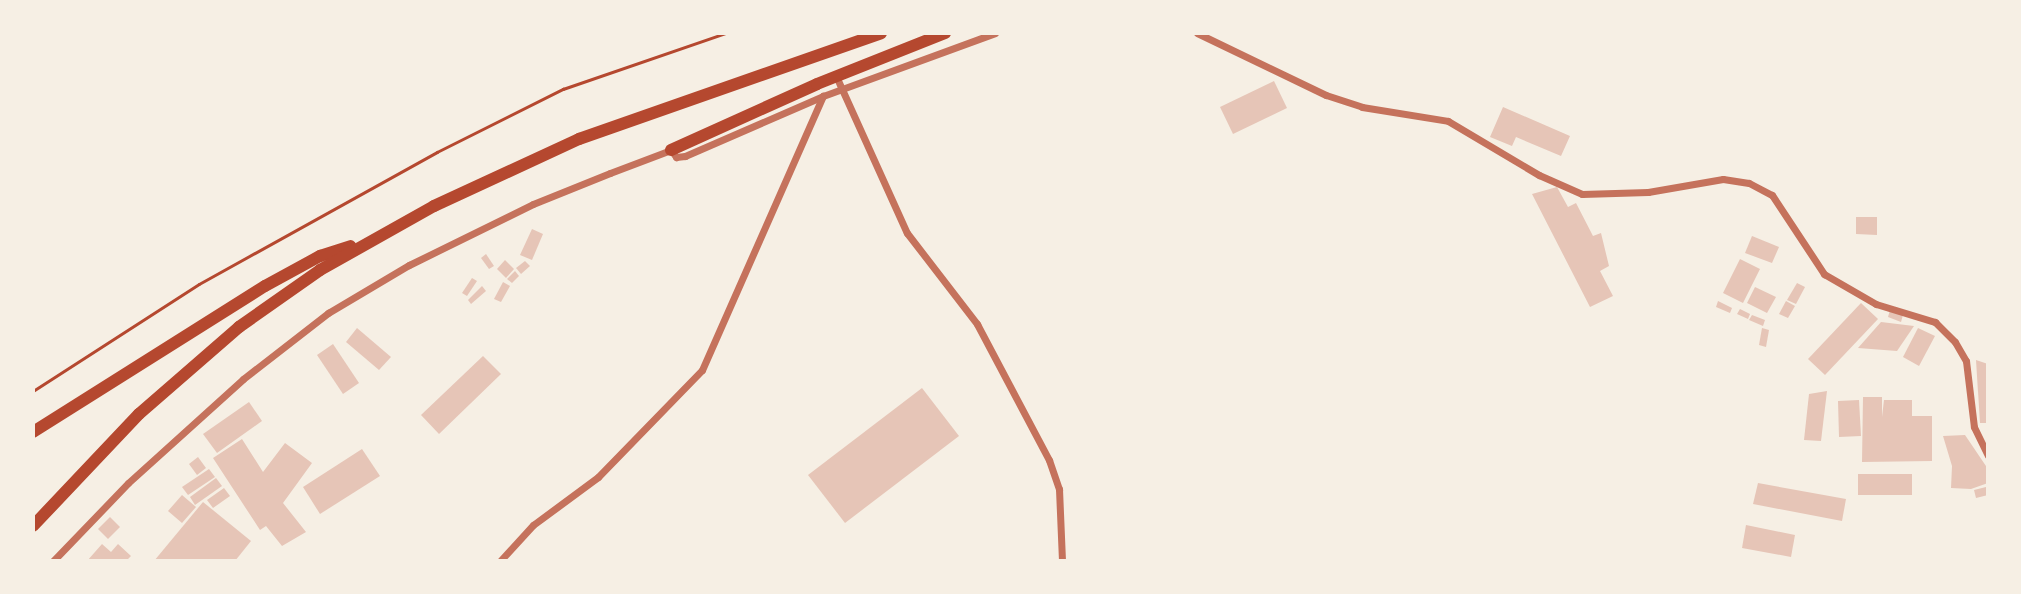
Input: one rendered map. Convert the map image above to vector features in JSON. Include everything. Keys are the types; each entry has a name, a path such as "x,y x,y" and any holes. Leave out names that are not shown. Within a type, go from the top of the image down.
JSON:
{"main road":[{"path":"33,526 139,414 239,327 320,270 377,237 579,139 852,38 881,33"},
{"path":"671,150 836,76 945,33"},
{"path":"33,432 265,286 320,256 377,237"}],"street":[{"path":"53,561 128,483 243,379 328,313 410,265 533,204 671,150 676,157 685,156 823,96 995,33"},
{"path":"1196,33 1326,95 1362,107 1448,121 1539,175 1582,194 1636,193 1723,179 1749,183 1772,195 1824,274 1876,304 1934,323 1955,342 1966,361 1974,426 1988,456"},
{"path":"836,76 907,233 977,324 1049,460 1059,489 1062,561"},
{"path":"500,561 533,525 598,477 702,370 823,96"}],"path":[{"path":"33,391 200,284 437,152 563,89 726,33"}],"building":[{"path":"1274,81 1287,108 1233,134 1220,107"},
{"path":"1503,107 1570,136 1561,156 1516,137 1512,146 1490,137"},
{"path":"1557,187 1568,207 1576,203 1593,236 1601,233 1609,266 1600,271 1613,296 1590,307 1532,194"},
{"path":"1856,217 1877,217 1877,235 1856,234"},
{"path":"532,229 543,234 532,260 520,255"},
{"path":"1752,236 1779,247 1772,263 1745,253"},
{"path":"486,254 494,266 489,269 481,258"},
{"path":"1740,259 1760,269 1743,303 1723,293"},
{"path":"505,260 514,269 506,278 497,269"},
{"path":"525,261 530,266 521,274 516,268"},
{"path":"515,271 519,276 512,283 507,279"},
{"path":"472,278 477,281 467,296 462,293"},
{"path":"503,282 510,286 501,302 494,299"},
{"path":"1797,283 1805,287 1796,304 1787,300"},
{"path":"482,286 486,291 471,304 468,300"},
{"path":"1755,287 1776,297 1767,313 1747,303"},
{"path":"1718,301 1732,308 1730,313 1716,307"},
{"path":"1786,301 1795,306 1788,318 1779,314"},
{"path":"1861,303 1878,319 1825,375 1808,359"},
{"path":"1740,309 1750,314 1748,319 1737,314"},
{"path":"1890,310 1903,315 1901,322 1888,317"},
{"path":"1752,315 1765,320 1763,326 1749,320"},
{"path":"1881,322 1914,326 1897,351 1858,348"},
{"path":"357,328 391,357 379,370 346,342"},
{"path":"1762,328 1769,330 1766,347 1759,345"},
{"path":"1918,328 1935,336 1919,366 1903,357"},
{"path":"333,344 359,383 343,394 317,355"},
{"path":"483,356 501,374 439,434 421,415"},
{"path":"1976,360 1988,364 1988,423 1980,423"},
{"path":"922,388 959,436 845,523 808,475"},
{"path":"1827,391 1821,441 1804,440 1809,394"},
{"path":"1863,397 1882,397 1882,417 1884,400 1912,400 1912,416 1932,416 1932,461 1862,462"},
{"path":"1859,400 1861,436 1839,437 1838,401"},
{"path":"249,402 262,421 217,453 203,434"},
{"path":"1965,435 1988,469 1988,483 1971,489 1951,488 1952,466 1943,436"},
{"path":"242,439 263,472 285,443 312,463 283,503 306,532 282,546 266,526 260,530 213,458"},
{"path":"362,449 380,476 320,514 303,487"},
{"path":"198,457 206,468 197,475 189,464"},
{"path":"209,469 215,477 188,495 182,487"},
{"path":"1858,474 1912,474 1912,495 1858,495"},
{"path":"216,478 222,486 195,505 190,497"},
{"path":"1758,483 1846,499 1842,521 1753,504"},
{"path":"1986,487 1988,495 1976,498 1974,490"},
{"path":"224,488 230,496 213,508 207,500"},
{"path":"182,495 196,507 182,523 168,511"},
{"path":"203,502 251,541 235,561 154,561"},
{"path":"110,517 120,527 108,539 98,529"},
{"path":"1746,525 1795,535 1791,557 1742,548"},
{"path":"102,544 111,552 118,544 131,556 126,561 87,561"}]}
